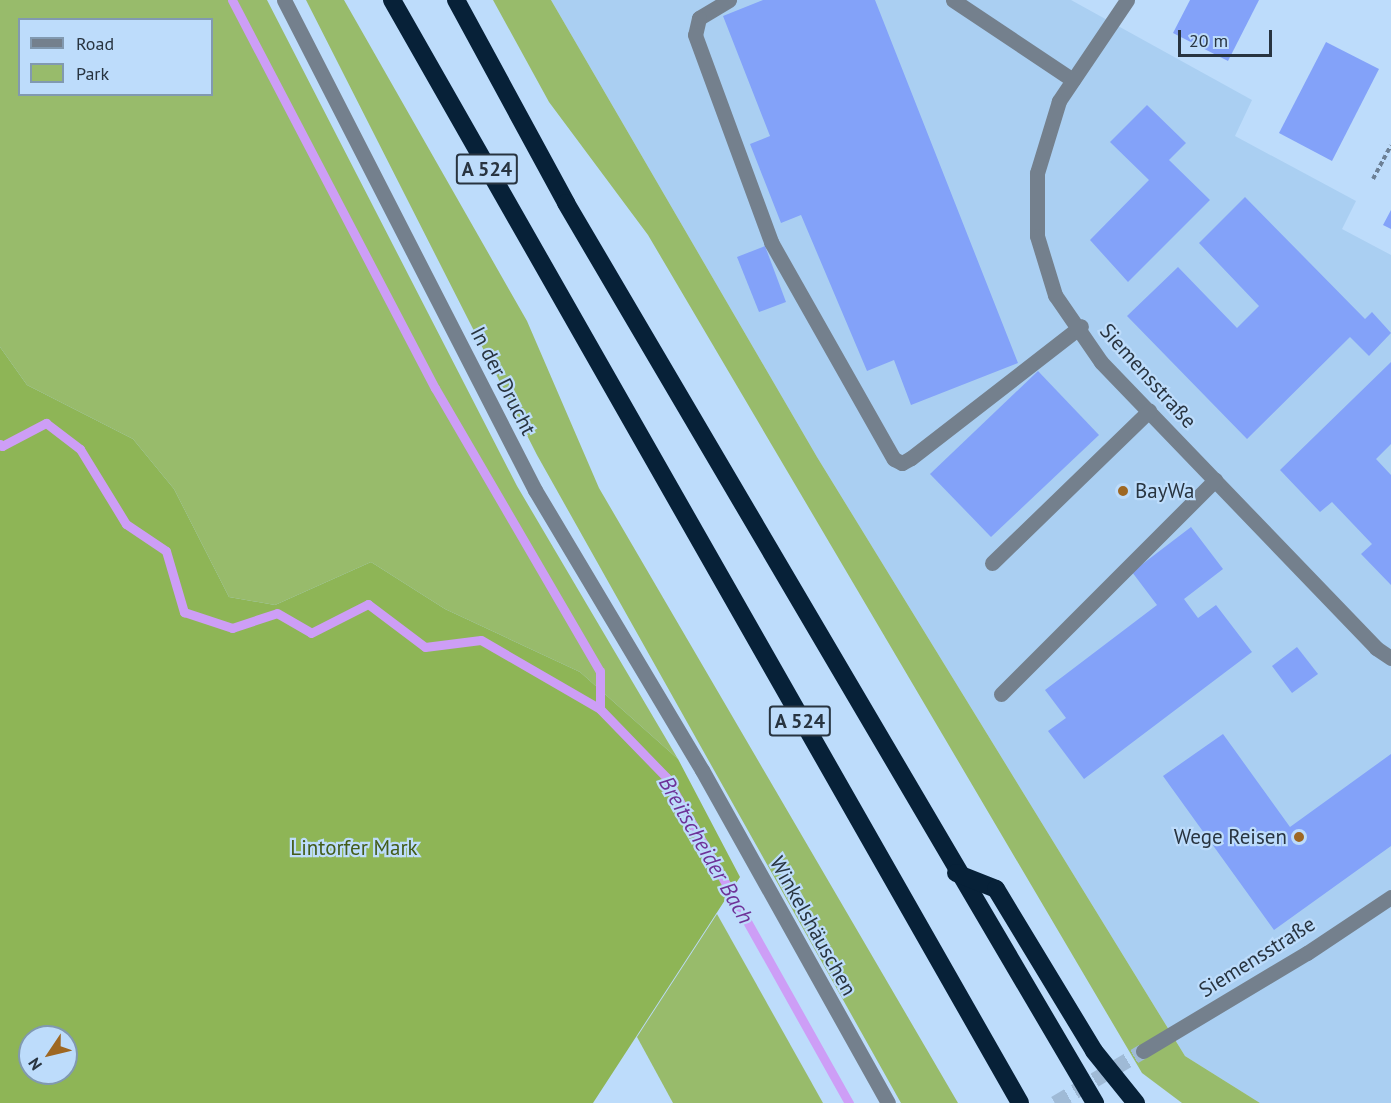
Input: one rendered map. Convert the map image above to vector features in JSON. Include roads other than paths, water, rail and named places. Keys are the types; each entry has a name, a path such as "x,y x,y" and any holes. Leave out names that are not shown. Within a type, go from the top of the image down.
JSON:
{"highway":[{"name":"A 524","path":"392,0 1020,1103"},
{"name":"A 524","path":"456,0 566,203 956,873 1095,1103"},
{"path":"956,873 996,888 1094,1052 1136,1103"}],"street":[{"name":"In der Drucht","path":"284,0 535,490 702,770"},
{"path":"729,0 699,18 695,35 771,242 894,459 902,463 911,458 1080,327"},
{"path":"953,0 1072,80"},
{"name":"Siemensstraße","path":"1127,0 1059,101 1037,173 1037,236 1055,295 1080,327 1101,362 1376,648 1391,658"},
{"path":"992,563 1149,411"},
{"path":"1001,694 1215,480"},
{"name":"Winkelshäuschen","path":"702,770 888,1103"},
{"name":"Siemensstraße","path":"1143,1051 1306,953 1391,897"}],"waterway":[{"path":"232,0 435,388 600,671 600,709"},
{"name":"Breitscheider Bach","path":"0,444 2,446 46,423 80,449 126,524 166,551 184,612 232,628 277,613 311,633 368,604 425,647 481,640 600,709 666,777 849,1103"}],"tunnel":[{"path":"1055,1103 1143,1051"}],"place":[{"name":"BayWa","path":"1123,491"},
{"name":"Wege Reisen","path":"1299,837"}],"park label":[{"name":"Lintorfer Mark","path":"354,848"}]}
